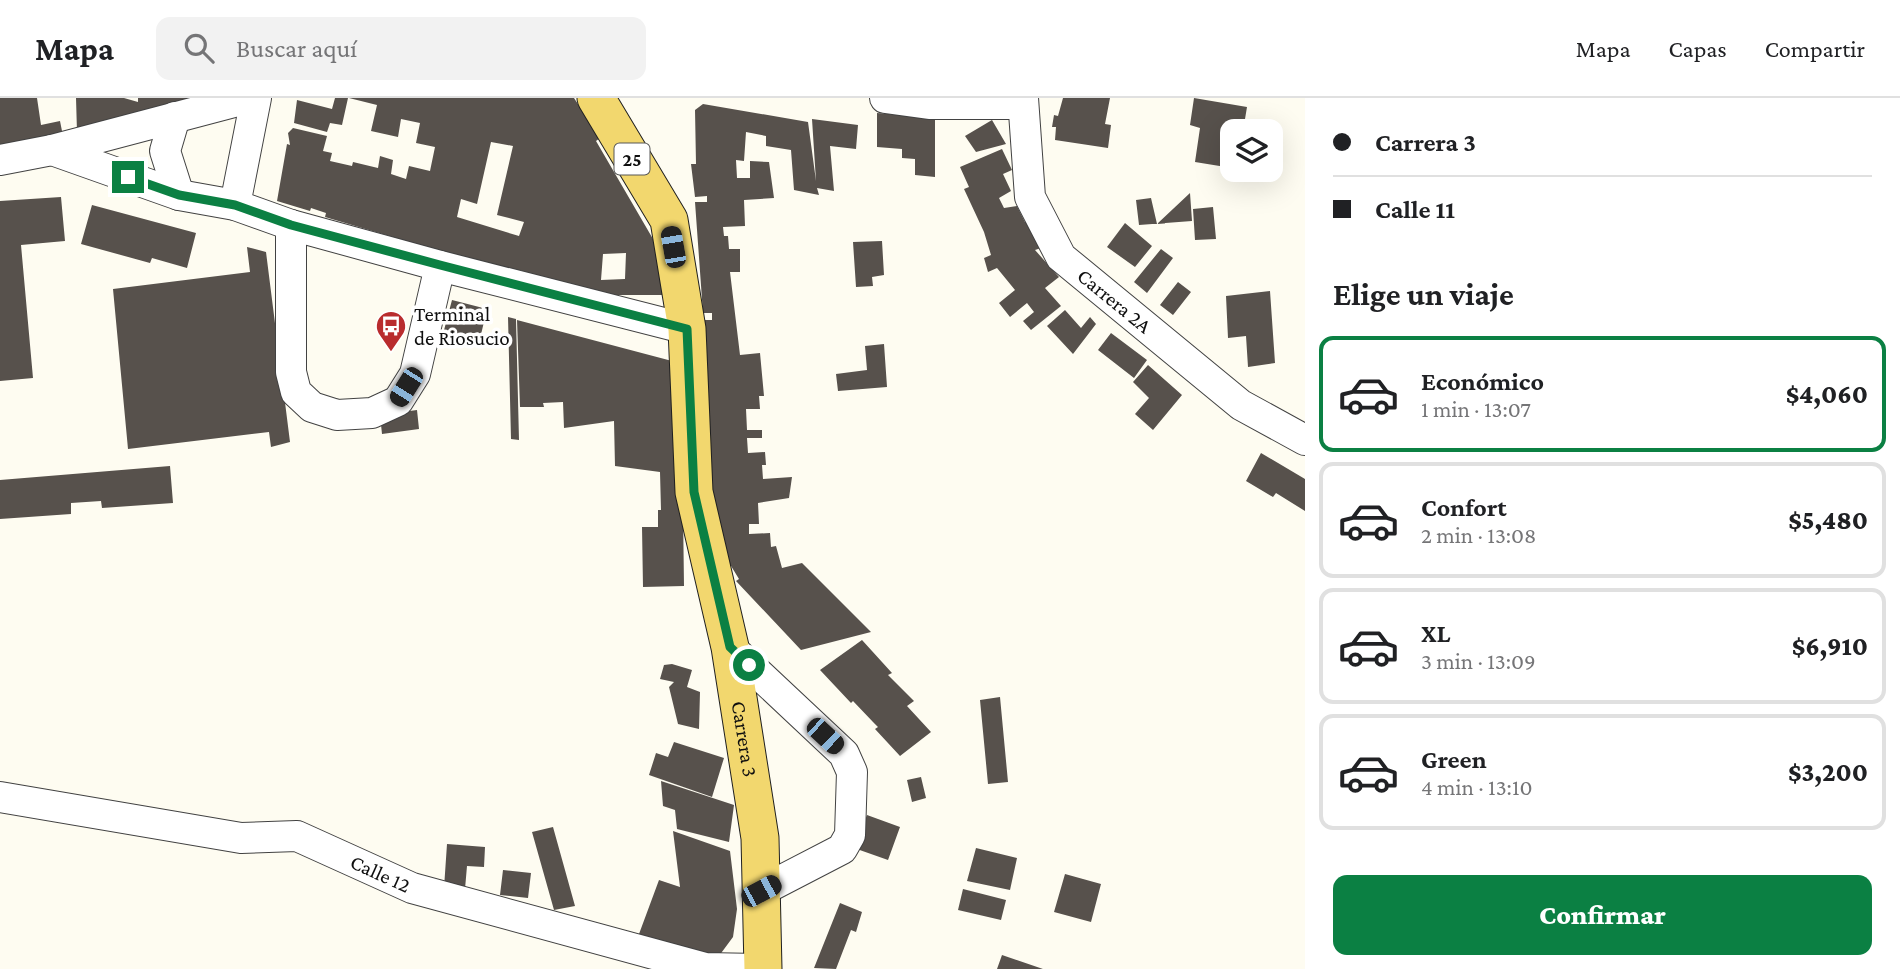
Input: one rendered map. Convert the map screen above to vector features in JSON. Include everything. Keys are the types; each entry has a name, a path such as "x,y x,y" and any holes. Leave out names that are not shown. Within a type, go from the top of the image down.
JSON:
{"main road":[{"name":"Carrera 3","path":"596,98 668,220 687,329 694,492 730,647 760,838 761,969"}],"street":[{"path":"0,160 52,150 249,98"},
{"path":"235,205 256,98"},
{"path":"886,98 929,104 1023,101"},
{"name":"Carrera 2A","path":"1023,101 1030,197 1061,257 1241,405 1305,440"},
{"path":"175,117 164,151 179,195"},
{"path":"52,150 179,195 235,205 291,225 687,329"},
{"path":"291,225 291,372 296,392 312,407 337,415 372,413 398,401 415,374 440,265"},
{"path":"730,647 844,754 852,772 850,835 842,849 761,891"},
{"name":"Calle 12","path":"0,797 241,838 297,836 412,888 705,968 761,969"}],"building":[{"path":"0,98 37,98 41,125 60,121 63,136 0,151"},
{"path":"76,98 124,98 138,102 138,98 206,98 77,132"},
{"path":"335,98 348,98 342,125 330,123 327,132 294,123 297,100 332,109"},
{"path":"349,98 574,98 600,138 596,141 653,239 666,239 670,295 600,295 519,270 518,274 325,217 326,213 311,208 310,211 277,201 287,144 290,145 288,133 293,128 327,136 323,151 332,153 330,161 352,166 353,162 378,168 380,156 393,160 391,174 406,179 409,166 430,171 435,147 416,143 420,123 401,119 398,137 371,131 377,105","holes":["491,142 513,146 497,215 524,222 519,236 457,217 461,199 477,204","626,253 625,279 601,280 603,254"]},
{"path":"1063,98 1110,98 1105,124 1111,125 1108,148 1055,140 1056,127 1052,127 1054,115 1058,116"},
{"path":"1194,98 1247,107 1245,119 1220,119 1220,166 1195,162 1200,128 1190,125"},
{"path":"703,104 808,122 816,181 812,119 858,125 856,149 830,146 834,191 817,188 819,195 794,190 791,150 766,146 766,136 746,132 744,161 736,160 737,178 750,178 750,161 769,162 774,198 744,200 745,226 723,227 724,236 728,236 729,249 740,249 740,272 730,272 740,355 760,353 764,396 759,396 760,409 746,409 747,430 762,430 762,438 747,438 748,453 765,452 763,479 792,477 789,498 758,503 759,524 749,524 749,534 770,533 771,547 776,546 782,568 802,563 871,632 801,650 736,581 739,579 717,543 700,320 712,320 712,313 703,313 695,202 707,202 707,196 695,197 691,164 696,164 695,110"},
{"path":"877,113 935,118 935,177 915,175 915,159 902,158 902,149 877,147"},
{"path":"992,120 1006,144 976,152 965,136"},
{"path":"1002,149 1012,170 1003,174 1011,191 999,198 1004,208 1017,206 1025,222 1033,221 1041,248 1035,250 1059,277 1045,288 1061,306 1031,330 1023,321 1034,312 1027,303 1010,317 999,303 1015,290 997,268 988,272 984,258 991,255 984,232 964,189 969,187 960,167"},
{"path":"1190,193 1192,221 1157,224"},
{"path":"61,197 65,241 21,245 33,378 0,381 0,201"},
{"path":"1151,198 1157,224 1139,225 1136,200"},
{"path":"92,205 196,233 187,268 152,258 150,263 81,244"},
{"path":"1213,207 1216,239 1195,240 1193,209"},
{"path":"1125,223 1152,246 1135,267 1107,247"},
{"path":"882,241 884,275 872,277 873,286 856,287 853,242"},
{"path":"247,247 266,252 290,442 271,447 269,432 128,449 113,289 250,272"},
{"path":"1161,249 1173,258 1147,293 1134,282"},
{"path":"1178,282 1191,292 1173,315 1160,305"},
{"path":"1270,291 1275,363 1248,367 1246,336 1228,338 1226,296"},
{"path":"452,300 487,309 479,343 443,334"},
{"path":"1065,310 1081,328 1090,317 1096,324 1073,354 1047,326"},
{"path":"508,317 516,319 519,440 511,439"},
{"path":"517,320 672,361 683,511 684,586 643,587 642,527 658,527 658,510 661,510 660,472 615,466 614,421 564,428 563,402 543,403 544,407 520,407"},
{"path":"1111,333 1147,360 1134,378 1098,350"},
{"path":"884,344 887,387 838,391 836,374 867,370 865,346"},
{"path":"1148,365 1182,395 1153,430 1135,414 1149,398 1133,382"},
{"path":"417,410 419,429 382,434 380,415"},
{"path":"1261,453 1305,479 1305,511 1276,493 1273,497 1246,481"},
{"path":"170,466 173,503 102,508 101,501 71,503 71,514 0,519 0,480"},
{"path":"862,640 892,673 888,675 914,701 907,706 931,732 900,756 875,729 878,727 820,670"},
{"path":"672,664 692,670 687,687 700,692 699,729 678,724 669,687 674,682 660,679 664,665"},
{"path":"1000,697 1008,782 988,784 980,700"},
{"path":"674,742 724,758 712,797 649,775 656,753 668,757"},
{"path":"921,777 926,798 912,802 907,780"},
{"path":"661,781 734,805 729,842 677,829 675,810 663,806"},
{"path":"867,815 900,827 888,860 854,848"},
{"path":"553,827 575,906 554,910 532,832"},
{"path":"673,831 730,851 737,909 733,937 716,960 639,934 659,880 680,887"},
{"path":"447,844 485,847 484,867 467,866 465,889 444,888"},
{"path":"976,848 1017,858 1010,890 967,881"},
{"path":"503,870 531,873 528,898 500,895"},
{"path":"1065,874 1101,884 1091,922 1054,912"},
{"path":"963,889 1006,900 1001,920 958,910"},
{"path":"840,903 862,912 856,932 851,930 836,969 814,968"},
{"path":"1002,955 1043,969 997,969"}],"place":[{"name":"Terminal de Riosucio","path":"391,353"}],"route":[{"path":"128,177 179,195 235,205 291,225 687,329 694,492 730,647 749,665"}]}
